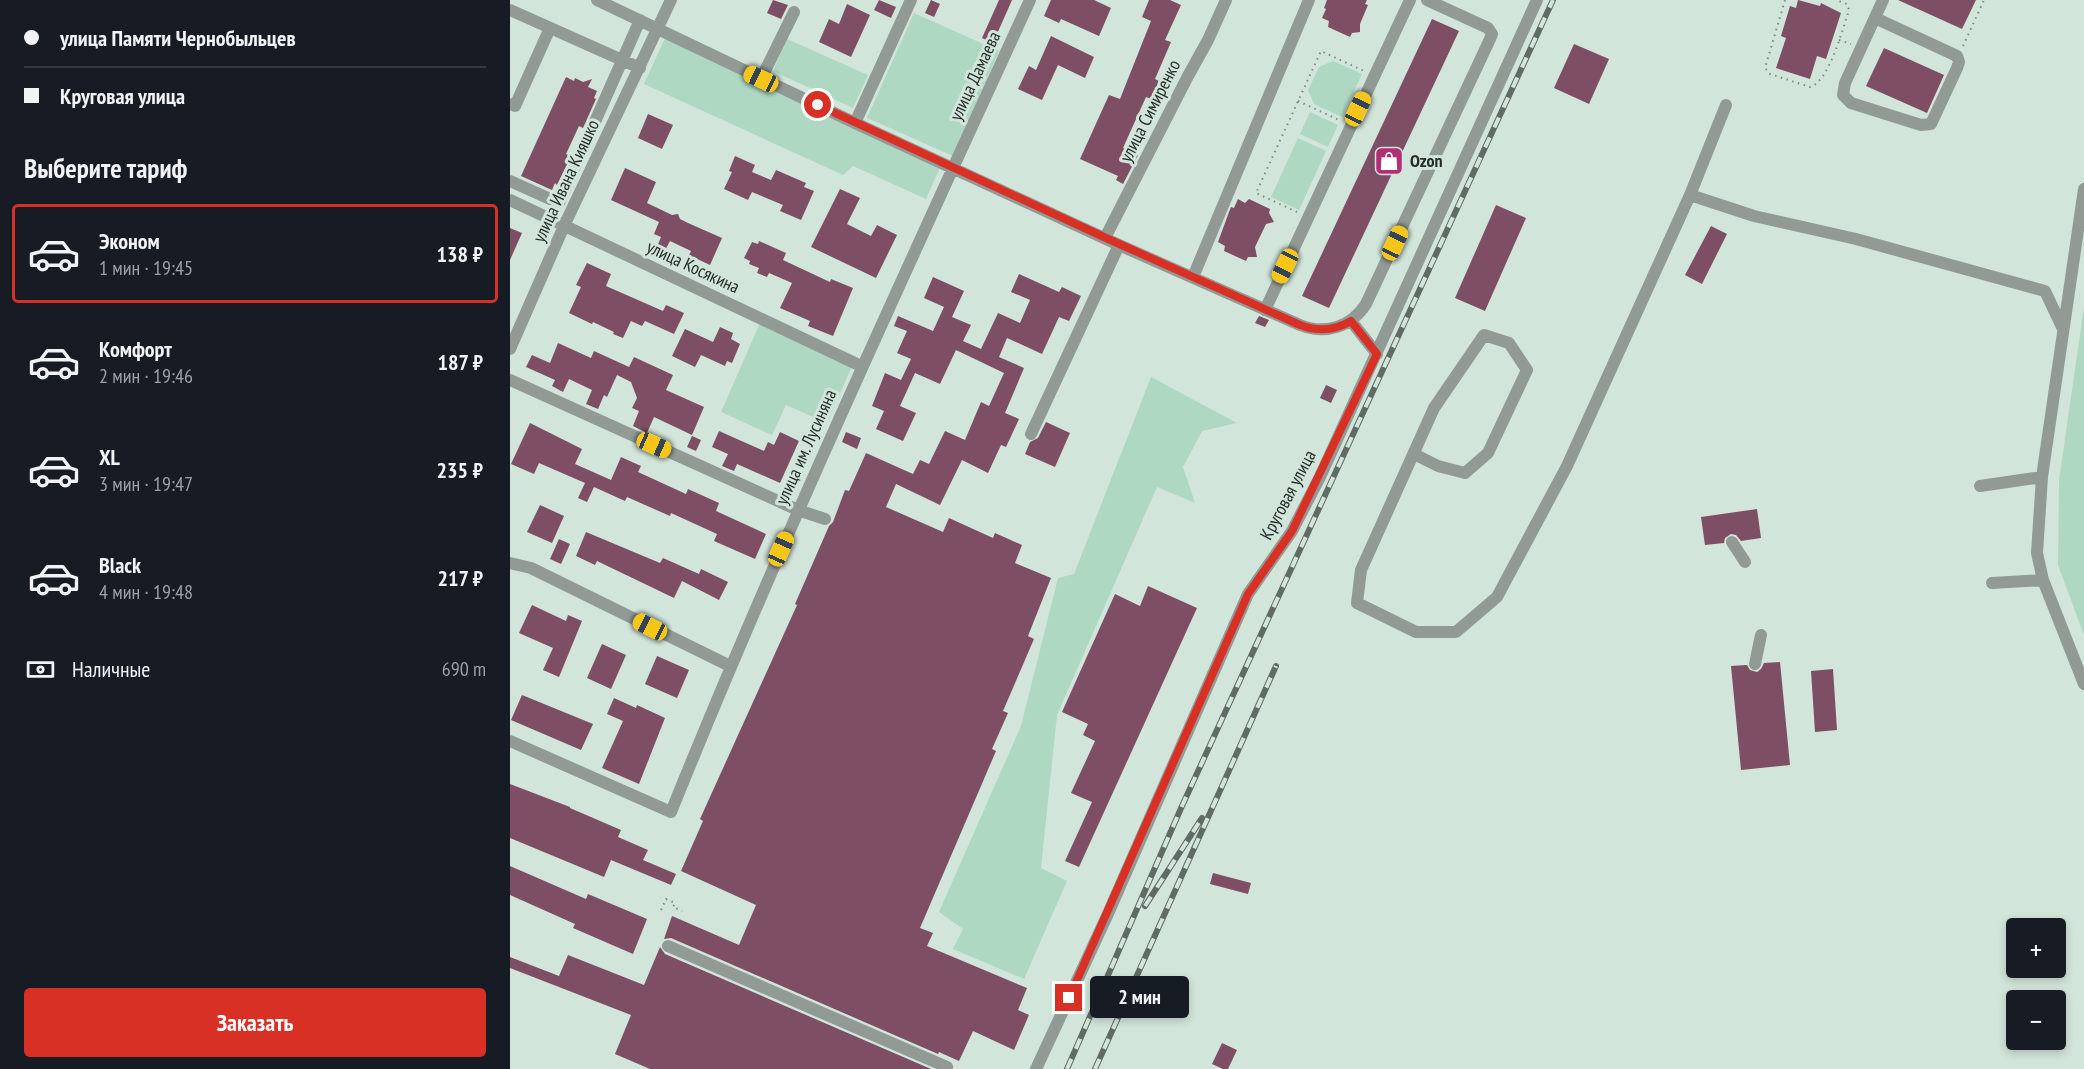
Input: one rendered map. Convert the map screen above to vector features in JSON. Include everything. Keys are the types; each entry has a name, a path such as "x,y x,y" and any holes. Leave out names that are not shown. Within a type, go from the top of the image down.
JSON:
{"street":[{"path":"597,0 761,79 1119,245 1265,310 1317,330 1336,328 1351,321 1366,304 1492,34 1488,28 1427,0"},
{"name":"улица Ивана Кияшко","path":"510,349 564,226 671,0"},
{"path":"855,123 911,0"},
{"name":"улица Дамаева","path":"953,167 1030,0"},
{"name":"улица Симиренко","path":"1106,238 1208,40 1226,0"},
{"path":"1192,277 1309,0"},
{"path":"1265,310 1410,0"},
{"name":"Круговая улица","path":"1036,1069 1107,916 1248,594 1292,531 1377,354 1537,0"},
{"path":"1875,18 1953,53 1957,58 1958,68 1931,124 1921,125 1851,103 1843,95 1845,83 1883,0"},
{"path":"510,10 640,68"},
{"path":"761,79 794,12"},
{"path":"510,181 559,203 640,20"},
{"path":"512,108 550,28"},
{"path":"1414,454 1438,466 1466,473 1488,453 1527,370 1509,343 1484,335 1434,408 1361,570 1357,603 1416,632 1456,632 1497,597 1567,466 1690,195 1726,105"},
{"name":"улица им. Лусиняна","path":"510,741 671,812 730,666 798,510 861,366 953,167"},
{"path":"2084,189 2042,477 2037,553 2043,579 2084,684"},
{"path":"1690,195 1754,216 1856,239 2045,291 2063,330"},
{"name":"улица Косякина","path":"510,200 861,366"},
{"path":"1031,434 1119,245"},
{"path":"1351,321 1377,354"},
{"path":"510,380 798,510 825,519"},
{"path":"1980,486 2042,477"},
{"path":"1732,542 1745,562"},
{"path":"510,563 531,568 730,666"},
{"path":"1992,583 2043,579"},
{"path":"1755,664 1761,635"},
{"path":"668,946 947,1067 946,1069"}],"path":[{"path":"1785,0 1766,64 1767,72 1813,87 1833,59 1849,7 1836,0"},
{"path":"1957,58 1984,0"},
{"path":"1839,40 1856,45"},
{"path":"1308,217 1256,192 1321,51 1374,76"},
{"path":"1298,101 1351,126"},
{"path":"661,910 666,899 675,903 673,907 682,911"}],"green space":[{"path":"914,13 999,51 953,156 867,118"},
{"path":"665,38 942,163 926,199 853,166 843,175 644,84"},
{"path":"787,39 868,75 853,108 773,71"},
{"path":"1333,61 1362,74 1342,117 1314,104 1308,90 1319,67"},
{"path":"1310,112 1338,125 1328,147 1300,134"},
{"path":"1298,138 1326,151 1299,210 1271,197"},
{"path":"2084,307 2084,635 2058,565 2059,480"},
{"path":"760,323 853,364 827,423 786,405 772,435 721,412"},
{"path":"1151,377 1237,423 1202,431 1183,467 1195,503 1157,487 1057,715 1041,868 1067,881 1024,979 953,949 963,929 939,912 1021,726 1058,578 1074,574"}],"building":[{"path":"773,0 788,5 781,19 767,13"},
{"path":"879,0 896,7 891,18 874,10"},
{"path":"931,0 940,4 934,17 925,13"},
{"path":"999,0 1012,0 993,43 982,38"},
{"path":"1051,0 1094,0 1111,8 1099,36 1061,19 1059,23 1044,16"},
{"path":"1149,0 1170,0 1181,5 1165,40 1171,42 1155,79 1159,81 1151,99 1146,97 1123,148 1138,155 1123,184 1116,180 1118,176 1080,159 1109,95 1120,99 1151,21 1142,17"},
{"path":"1327,0 1367,0 1365,4 1368,5 1360,24 1360,32 1352,33 1350,37 1328,27 1329,21 1322,18"},
{"path":"1798,0 1820,6 1821,3 1841,13 1826,59 1817,56 1810,79 1776,68 1786,38 1781,36 1790,6 1796,8"},
{"path":"1898,0 1976,0 1962,29"},
{"path":"847,4 870,15 851,57 819,42 829,19 839,24"},
{"path":"1432,19 1459,31 1329,308 1302,296"},
{"path":"1051,36 1094,57 1085,78 1058,65 1042,100 1018,89 1029,66 1036,70"},
{"path":"1574,44 1609,59 1589,104 1554,88"},
{"path":"1884,48 1944,75 1927,113 1866,86"},
{"path":"566,77 583,82 592,79 588,87 597,91 594,98 596,99 583,128 579,126 566,154 571,156 557,185 555,183 552,190 521,176"},
{"path":"648,114 673,125 662,149 638,138"},
{"path":"735,156 755,165 752,172 771,180 776,170 806,183 804,187 814,191 801,220 780,211 783,205 752,192 748,200 724,189 732,172 729,171"},
{"path":"625,168 656,182 647,203 672,215 678,214 680,219 722,238 710,265 689,255 691,251 670,241 660,260 653,257 661,237 654,234 659,222 611,200"},
{"path":"840,189 860,198 847,224 871,236 877,225 897,235 876,278 811,247"},
{"path":"1238,199 1245,203 1249,199 1270,209 1269,213 1274,222 1266,224 1255,247 1257,257 1248,257 1246,261 1224,251 1225,246 1218,242 1231,207 1234,208"},
{"path":"1496,205 1526,218 1485,311 1455,298"},
{"path":"1711,226 1727,234 1702,284 1685,275"},
{"path":"510,228 522,233 510,260"},
{"path":"759,241 786,253 783,260 830,282 831,279 853,288 833,336 808,326 810,321 780,308 792,283 769,273 767,277 757,273 759,268 749,264 750,261 744,258 752,242 758,244"},
{"path":"587,263 611,274 606,286 663,311 666,305 684,313 674,334 645,321 642,326 631,321 623,338 593,322 592,324 569,313 581,287 576,285"},
{"path":"1019,274 1059,292 1062,287 1081,296 1069,321 1059,317 1042,354 1007,338 999,357 1024,368 1005,413 1019,419 1006,447 1001,445 988,473 962,460 940,505 896,484 886,507 943,532 949,518 993,538 995,533 1022,545 1015,563 1051,578 1028,636 1034,639 1003,711 1008,713 992,749 996,751 920,928 933,933 927,946 1027,988 1018,1010 1029,1015 1014,1050 973,1031 959,1061 939,1052 938,1054 671,938 664,939 672,916 739,945 756,905 681,871 703,821 700,819 797,605 795,604 829,526 833,522 845,490 849,491 866,453 913,474 920,460 929,464 945,431 965,440 981,402 989,406 1004,373 956,350 940,384 915,373 900,406 916,413 903,441 876,429 884,411 872,406 885,373 901,380 911,359 897,353 907,331 894,326 898,316 933,331 944,307 924,298 933,277 964,291 952,317 971,325 963,341 981,349 998,313 1020,323 1030,300 1011,292"},
{"path":"1259,316 1269,320 1265,327 1255,323"},
{"path":"720,327 733,333 731,339 740,344 732,363 727,361 725,366 701,355 695,367 672,356 685,329 713,342"},
{"path":"558,343 591,358 594,351 629,367 634,357 673,375 666,390 704,407 692,435 654,417 647,433 633,426 639,411 632,408 637,398 631,382 617,375 607,397 604,395 598,409 586,404 592,390 569,379 563,392 552,386 555,380 526,367 532,355 550,363"},
{"path":"1326,385 1337,390 1331,403 1320,398"},
{"path":"1046,422 1070,433 1055,467 1025,454 1030,442 1038,438"},
{"path":"530,423 582,449 575,464 611,480 621,457 641,466 638,472 686,494 688,489 719,503 716,511 766,534 755,559 714,541 717,534 671,513 670,516 627,497 625,501 594,487 587,502 578,498 585,483 539,463 534,474 511,464"},
{"path":"719,431 764,451 768,442 774,445 780,432 799,441 780,483 737,464 734,471 722,466 728,454 712,447"},
{"path":"846,432 861,438 857,449 842,442"},
{"path":"692,436 701,440 696,451 687,447"},
{"path":"540,505 564,516 552,543 527,532"},
{"path":"1757,509 1761,538 1741,541 1736,535 1731,534 1725,538 1724,543 1705,545 1701,517"},
{"path":"586,532 660,563 663,558 699,574 701,569 728,582 719,600 682,581 674,598 597,561 595,565 576,556"},
{"path":"559,539 570,544 561,564 550,559"},
{"path":"1148,586 1197,608 1079,867 1065,861 1092,802 1071,793 1095,741 1083,735 1088,724 1062,712 1115,594 1140,606"},
{"path":"532,605 566,621 568,615 582,621 559,677 543,670 553,648 519,633"},
{"path":"602,644 626,655 611,689 587,678"},
{"path":"657,656 689,670 677,698 645,684"},
{"path":"1780,662 1790,765 1741,770 1731,666 1747,665 1750,670 1757,672 1764,663"},
{"path":"1833,669 1837,730 1815,732 1811,671"},
{"path":"522,695 593,724 581,750 511,720"},
{"path":"614,698 636,708 637,705 665,718 639,784 602,768 623,721 607,714"},
{"path":"510,784 621,830 618,837 648,850 643,860 676,874 671,885 611,860 604,877 510,838"},
{"path":"510,866 586,899 588,894 647,919 633,954 573,928 575,924 510,895"},
{"path":"1213,873 1251,883 1248,894 1210,884"},
{"path":"660,947 665,954 931,1069 650,1069 615,1054 631,1015 510,968 510,957 559,976 568,955 644,985"},
{"path":"1222,1043 1237,1050 1228,1069 1212,1064"}],"railway":[{"path":"1067,1069 1182,806 1553,0"},
{"path":"1095,1069 1276,666"},
{"path":"1145,906 1202,818"}],"place":[{"name":"Ozon","path":"1389,161"}],"route":[{"path":"818,105 1300,325 1317,330 1327,330 1351,321 1377,354 1320,477 1292,531 1248,594 1069,998"}]}
